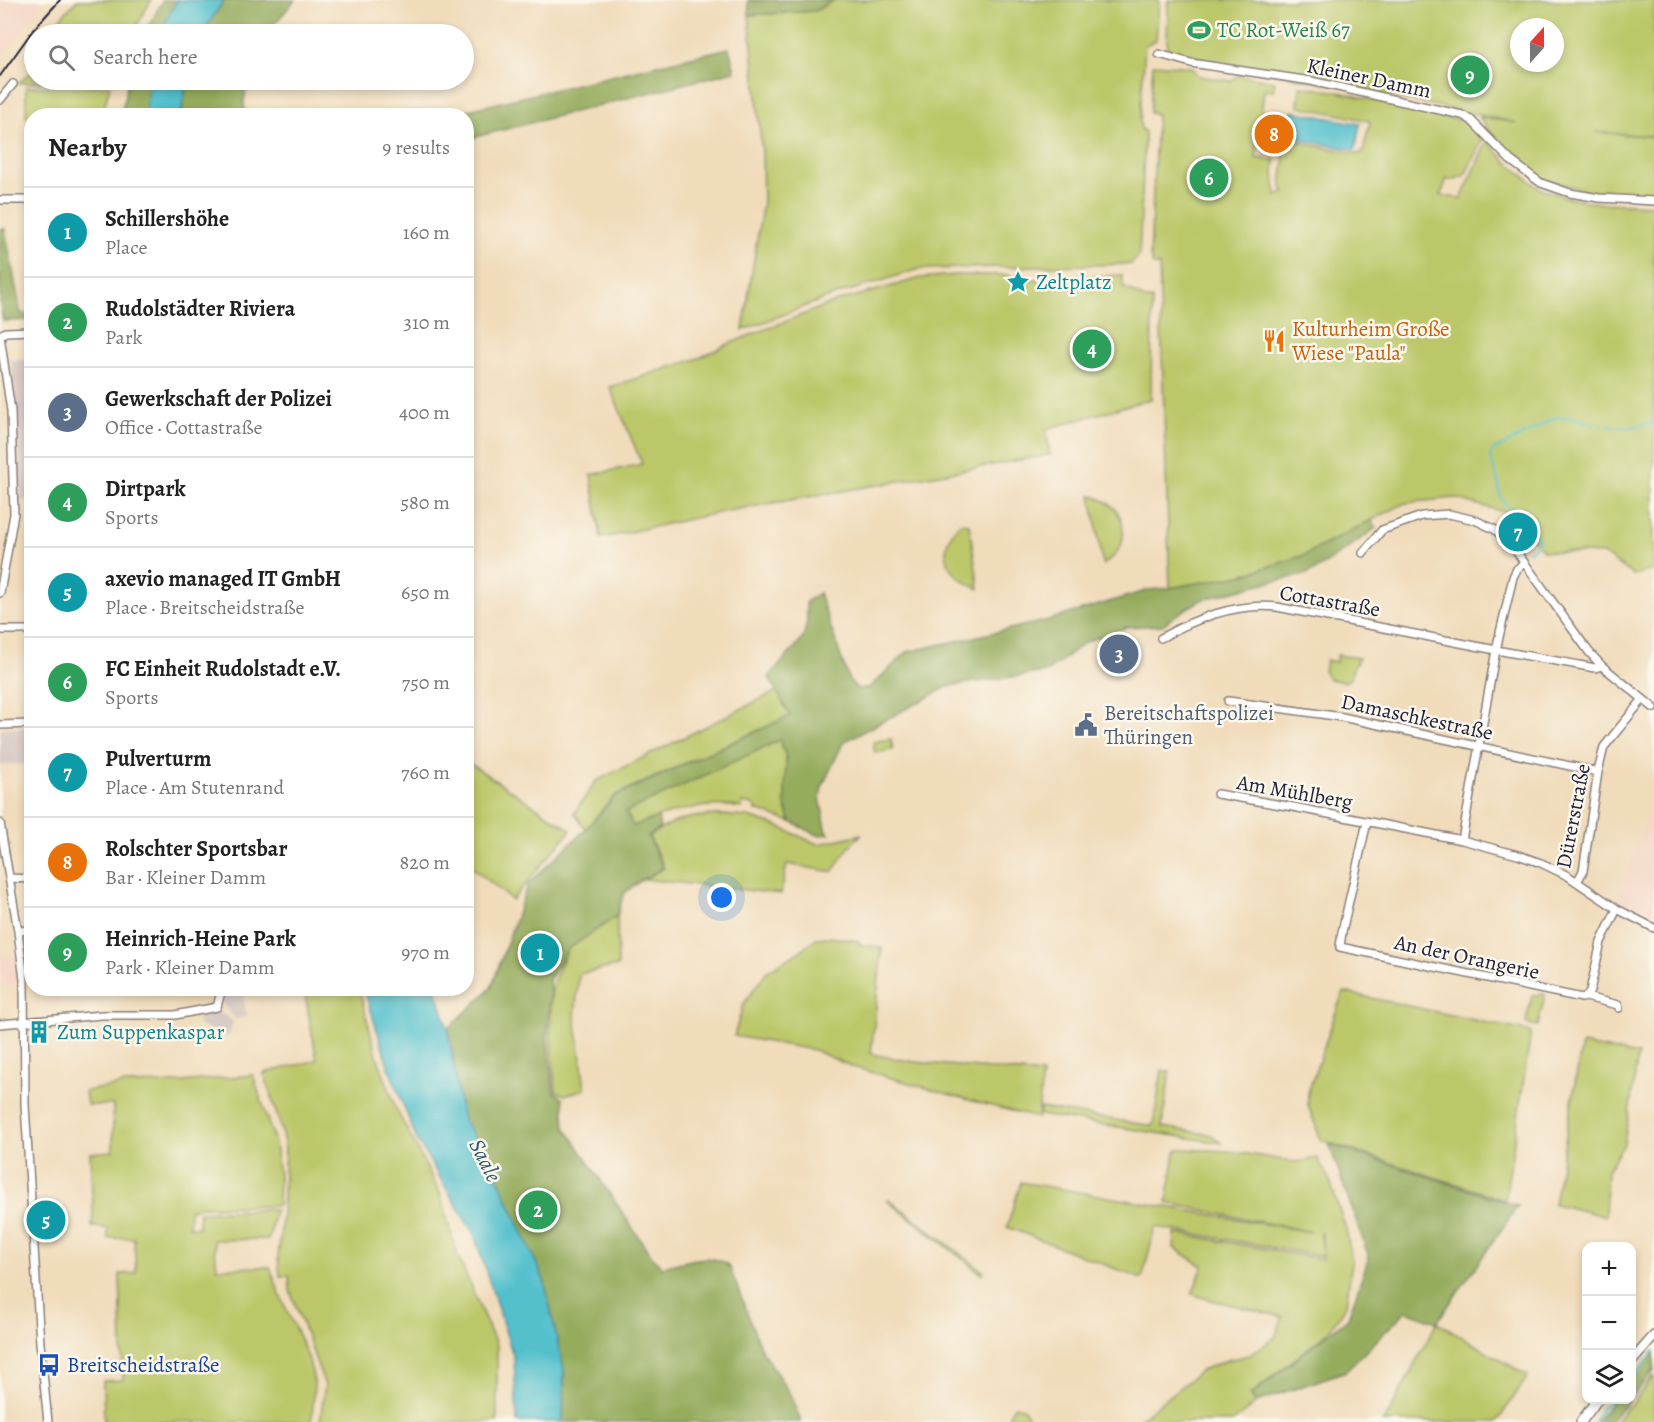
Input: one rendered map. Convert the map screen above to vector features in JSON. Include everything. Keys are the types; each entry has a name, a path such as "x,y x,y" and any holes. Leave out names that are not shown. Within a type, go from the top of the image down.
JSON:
{"street":[{"name":"Kleiner Damm","path":"1159,54 1191,63 1311,81 1462,115 1471,120 1510,160 1541,183 1570,193 1599,198 1654,201"},
{"path":"0,100 13,84"},
{"path":"0,200 24,200"},
{"path":"0,593 14,514 11,411 0,336 6,332 24,331"},
{"path":"1364,552 1382,530 1422,516 1449,514 1475,520 1494,529 1504,537 1589,652 1602,666 1654,708"},
{"path":"1462,840 1496,650 1513,577 1524,563"},
{"name":"Cottastraße","path":"1161,638 1221,612 1264,606 1595,668 1602,666"},
{"path":"0,630 24,630"},
{"name":"Dürerstraße","path":"1577,882 1583,871 1604,747 1643,699"},
{"name":"Damaschkestraße","path":"1228,700 1342,717 1598,772"},
{"path":"0,725 24,724"},
{"name":"Am Mühlberg","path":"1217,794 1462,840 1518,855 1555,869 1617,909 1654,928"},
{"name":"Am Mühlberg","path":"1341,947 1342,932 1367,822"},
{"path":"0,823 24,980"},
{"path":"9,878 24,879"},
{"path":"1586,997 1590,991 1601,942 1617,909"},
{"path":"18,932 24,931"},
{"name":"An der Orangerie","path":"1341,947 1586,997 1618,1005 1619,1008"},
{"path":"24,996 25,1105 40,1343 48,1422"},
{"path":"0,1024 102,1015 175,1015 217,1007 220,996"},
{"path":"1636,1356 1654,1336"},
{"path":"1581,1422 1594,1404"}],"shaded area":[{"path":"0,0 45,0 27,24 24,24 24,28 5,54 0,51"},
{"path":"11,360 24,360 24,500 21,499 19,436"},
{"path":"24,727 24,764 0,765 0,728"},
{"path":"1654,796 1654,921 1616,902"},
{"path":"16,956 19,984 0,985 0,957"},
{"path":"224,996 244,996 247,1017 236,1019 223,1005"},
{"path":"216,1013 224,1015 233,1022 229,1037 200,1026 197,1018"}],"green space":[{"path":"77,0 151,0 138,24 55,24"},
{"path":"163,0 177,0 164,24 150,24"},
{"path":"224,0 295,0 274,24 208,24"},
{"path":"748,0 834,0 815,11 749,15"},
{"path":"834,0 1159,0 1156,40 1145,45 1140,121 1141,130 1145,131 1139,256 1131,264 919,269 832,296 743,330 763,201 762,152 749,15 815,11"},
{"path":"1168,0 1654,0 1654,136 1596,132 1654,137 1654,197 1595,193 1544,179 1513,155 1479,117 1517,123 1348,87 1223,64 1167,49"},
{"path":"729,48 735,71 474,137 474,109"},
{"path":"1153,64 1191,67 1198,76 1231,81 1239,75 1275,81 1273,91 1264,90 1256,158 1275,160 1276,196 1284,193 1282,181 1284,139 1358,154 1363,153 1370,121 1298,106 1300,86 1339,92 1463,121 1483,138 1465,175 1452,180 1447,178 1441,195 1461,199 1487,141 1507,162 1539,188 1570,198 1599,203 1654,205 1654,570 1633,575 1603,554 1544,551 1504,512 1454,498 1405,503 1305,555 1242,575 1170,588 1159,265 1153,265 1150,257 1157,114 1150,113"},
{"path":"26,90 109,90 104,108 26,108"},
{"path":"126,90 149,90 146,108 123,108"},
{"path":"185,90 246,90 244,108 182,108"},
{"path":"0,229 5,229 24,320 3,321 0,305"},
{"path":"1008,275 1020,280 1122,275 1123,287 1145,299 1152,299 1151,399 1046,429 1050,455 727,511 601,538 591,475 642,464 610,387 699,358 733,342 835,302 921,278"},
{"path":"1091,495 1109,504 1121,518 1123,538 1120,547 1115,555 1103,565"},
{"path":"1371,520 1376,528 1319,568 1304,575 1201,600 1163,625 1127,627 1085,642 1046,672 949,686 849,739 843,743 822,787 820,798 829,834 818,835 791,822 785,805 786,757 780,740 626,812 633,826 658,817 660,828 648,836 663,868 624,893 617,916 568,949 549,980 547,1039 554,1092 563,1098 565,1127 650,1254 662,1267 707,1258 724,1262 730,1268 761,1349 791,1396 801,1422 563,1422 564,1370 501,1184 462,1116 448,1029 491,988 528,884 586,829 615,796 790,716 769,677 803,638 807,621 806,602 819,593 849,680 858,689 870,687 907,652 1045,621 1149,590 1242,575 1305,555"},
{"path":"960,523 969,524 979,589 959,577 948,561 946,552 948,543"},
{"path":"1337,655 1359,658 1353,668 1351,679 1344,682 1329,679 1324,672 1326,660 1336,662"},
{"path":"777,691 790,716 615,795 586,829 574,813 596,781"},
{"path":"891,739 893,750 875,753 873,742"},
{"path":"780,740 786,757 785,805 791,822 756,810 753,805 742,803 742,808 714,806 687,809 633,826 625,812"},
{"path":"474,766 571,830 512,900 474,869"},
{"path":"721,815 748,817 777,826 819,844 862,834 853,842 833,872 787,864 781,894 644,879 664,868 649,836 683,820"},
{"path":"617,916 618,966 579,974 575,1017 585,1089 565,1095 556,1091 550,1039 552,985 568,949"},
{"path":"829,937 859,941 859,944 882,948 871,1054 915,1062 1042,1074 1038,1118 853,1067 814,1050 734,1036 743,1005 766,972 799,952 816,938"},
{"path":"1343,992 1531,1032 1505,1200 1321,1140 1308,1105 1308,1093"},
{"path":"1540,993 1545,995 1538,1026 1526,1023 1532,995 1538,996"},
{"path":"305,996 361,996 377,1056 396,1109 440,1193 457,1254 497,1347 497,1422 320,1422 325,1385 290,1290 289,1276 280,1276 278,1258 285,1148 264,1073 317,1060"},
{"path":"1582,1044 1638,1055 1624,1144 1607,1171 1605,1216 1554,1204"},
{"path":"1162,1070 1170,1072 1162,1127 1212,1135 1222,1143 1040,1115 1040,1108 1153,1126"},
{"path":"253,1075 275,1143 279,1177 278,1204 276,1206 190,1209 189,1227 199,1227 199,1212 275,1210 269,1239 214,1240 217,1268 270,1267 308,1357 314,1381 311,1422 104,1422 103,1381 123,1380 120,1274 136,1273 134,1238 108,1238 108,1228 92,1227 90,1153 113,1151 113,1105 87,1105 85,1091 125,1084 171,1083"},
{"path":"1329,1144 1518,1206 1437,1322 1406,1311 1346,1371 1256,1402 1251,1395 1348,1318 1369,1257"},
{"path":"1179,1149 1230,1151 1295,1162 1317,1158 1329,1179 1346,1229 1352,1261 1346,1306 1328,1332 1250,1395 1256,1403 1232,1422 1136,1422 1202,1370 1227,1360 1250,1355 1275,1337 1283,1317 1192,1294 1203,1266 1174,1248 1175,1233 1323,1259 1323,1256 1155,1227 1142,1279 1007,1227 1021,1182 1312,1232 1167,1203 1175,1152"},
{"path":"889,1199 984,1272 982,1274 888,1201"},
{"path":"1437,1322 1528,1376 1497,1422 1382,1422 1388,1415"},
{"path":"1654,1352 1654,1371 1636,1392 1636,1373"},
{"path":"1654,1376 1654,1422 1616,1422 1626,1408 1636,1404 1636,1399"},
{"path":"1610,1404 1626,1404 1610,1422 1596,1422"},
{"path":"1014,1406 1018,1406 1027,1413 1030,1422 1011,1422 1009,1415"}],"water":[{"path":"177,0 224,0 208,24 164,24"},
{"path":"149,90 185,90 182,108 146,108"},
{"path":"1292,111 1360,124 1355,150 1287,137"},
{"name":"Saale","path":"366,996 438,996 448,1029 462,1116 501,1184 544,1280 564,1370 563,1422 517,1422 514,1358 474,1234 417,1140 390,1071"}],"waterway":[{"path":"1528,552 1540,540 1504,503 1490,457 1493,451 1557,417 1570,417 1591,423 1627,428 1654,422"},
{"path":"1636,1372 1654,1351"},
{"path":"1594,1422 1606,1404"}],"railway":[{"path":"38,24 60,0"},
{"path":"0,76 24,43"}],"place":[{"name":"TC Rot-Weiß 67","path":"1199,30"},
{"name":"Heinrich-Heine Park","path":"1470,75"},
{"name":"Rolschter Sportsbar","path":"1274,134"},
{"name":"FC Einheit Rudolstadt e.V.","path":"1209,178"},
{"name":"Zeltplatz","path":"1018,282"},
{"name":"Kulturheim Große Wiese \"Paula\"","path":"1274,341"},
{"name":"Dirtpark","path":"1092,349"},
{"name":"Pulverturm","path":"1518,532"},
{"name":"Gewerkschaft der Polizei","path":"1119,654"},
{"name":"Bereitschaftspolizei Thüringen","path":"1086,725"},
{"name":"Schillershöhe","path":"540,953"},
{"name":"Zum Suppenkaspar","path":"39,1032"},
{"name":"Rudolstädter Riviera","path":"538,1210"},
{"name":"axevio managed IT GmbH","path":"46,1220"},
{"name":"Breitscheidstraße","path":"49,1365"}]}
